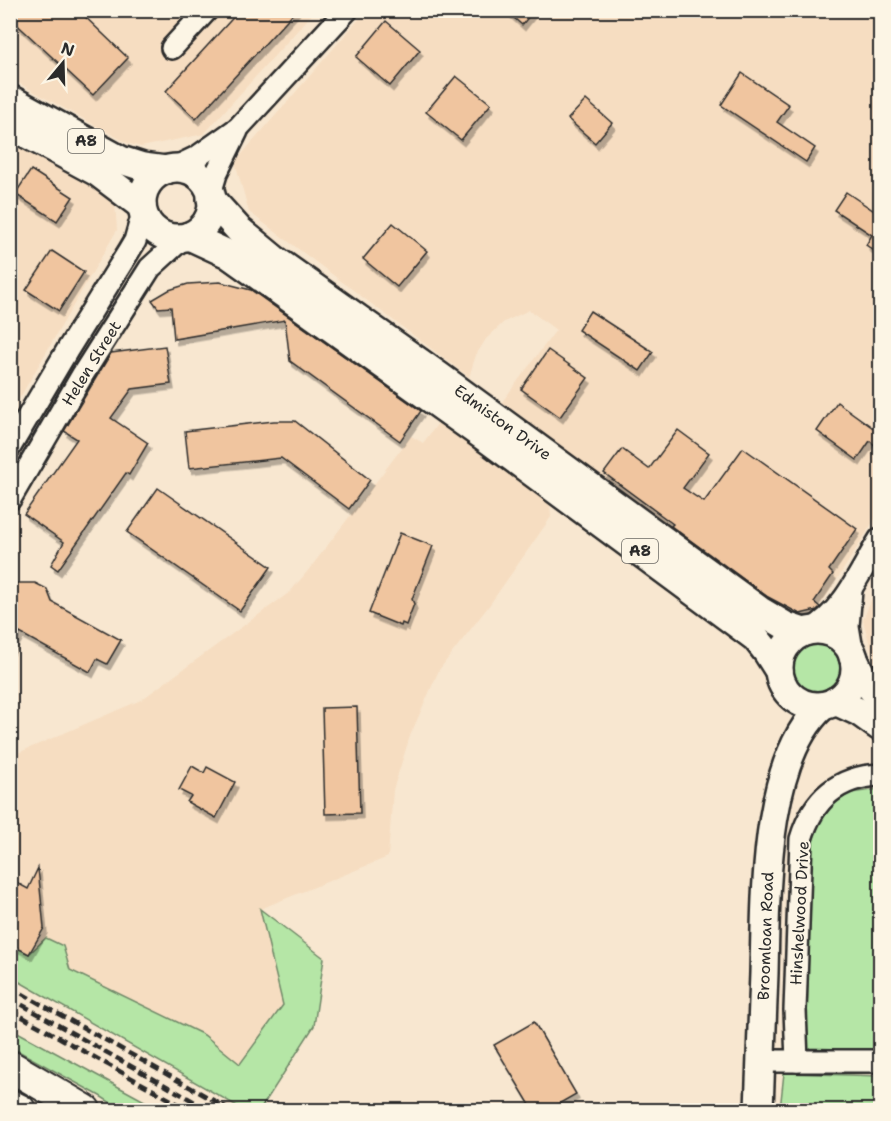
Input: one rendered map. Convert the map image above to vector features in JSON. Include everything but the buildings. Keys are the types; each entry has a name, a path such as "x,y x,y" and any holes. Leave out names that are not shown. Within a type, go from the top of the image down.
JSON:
{"highway":[{"path":"10,1066 85,1110"},
{"path":"10,1105 20,1110"}],"main road":[{"name":"A8","path":"10,99 131,165 169,169"},
{"name":"A8","path":"10,125 97,172 123,189 142,209"},
{"path":"169,169 183,169 193,173 202,179 210,196 211,210 207,220 200,229 186,236 166,236 155,230 142,209 146,187 152,178 169,169"},
{"name":"Edmiston Drive","path":"210,196 239,230 432,386"},
{"name":"Edmiston Drive","path":"186,236 228,254 432,386 759,610 786,626 807,631"},
{"name":"Edmiston Drive","path":"495,431 756,638 784,682"},
{"path":"880,698 864,680 848,646 828,632 807,631 793,638 785,647 780,658 784,682 798,701 811,706 829,704 859,712 880,727"},
{"path":"829,704 845,693 852,682 855,670 853,657"},
{"name":"Broomloan Road","path":"759,1110 768,869 773,822 787,764 790,721 784,682"},
{"name":"Broomloan Road","path":"787,764 804,726 829,704"}],"street":[{"path":"172,48 207,10"},
{"path":"169,169 197,157 238,128 346,10"},
{"path":"210,196 220,165 238,128"},
{"name":"Helen Street","path":"10,447 135,241 142,209"},
{"name":"Helen Street","path":"10,499 83,374 150,268 186,236"},
{"path":"807,631 831,614 851,590 880,539"},
{"path":"851,590 848,626 853,657"},
{"name":"Hinshelwood Drive","path":"797,1060 795,1010 800,849 804,831 813,811 833,789 856,779 880,775"},
{"path":"761,1061 880,1062"}],"shaded area":[{"path":"794,10 800,15 804,11 880,11 880,511 816,613 806,618 793,618 678,543 650,513 502,402 556,330 529,310 504,322 486,339 476,355 469,377 249,212 235,162 366,11"},
{"path":"11,11 315,11 204,134 141,147 127,143 11,79"},
{"path":"11,138 95,184 115,203 117,230 11,413"},
{"path":"439,422 550,503 551,517 488,607 439,670 410,736 393,790 388,857 260,909 283,1005 240,1064 204,1035 11,944 11,756 141,700 290,592 411,436 423,443"},
{"path":"880,578 880,671 874,661 863,620"}],"green space":[{"path":"817,640 827,642 835,648 841,656 843,666 841,676 835,684 827,690 817,692 807,690 799,684 793,676 791,666 793,656 799,648 807,642"},
{"path":"880,789 880,1050 806,1048 812,844 823,812 850,793"},
{"path":"260,909 324,958 314,1026 260,1110 244,1110 11,977 10,944 29,954 46,938 63,946 70,970 204,1035 240,1064 283,1005"},
{"path":"10,1028 161,1110 122,1110 11,1047"},
{"path":"784,1073 880,1076 880,1110 780,1110"}],"railway":[{"path":"10,987 231,1110"},
{"path":"10,998 209,1110"},
{"path":"10,1010 189,1110"}]}
